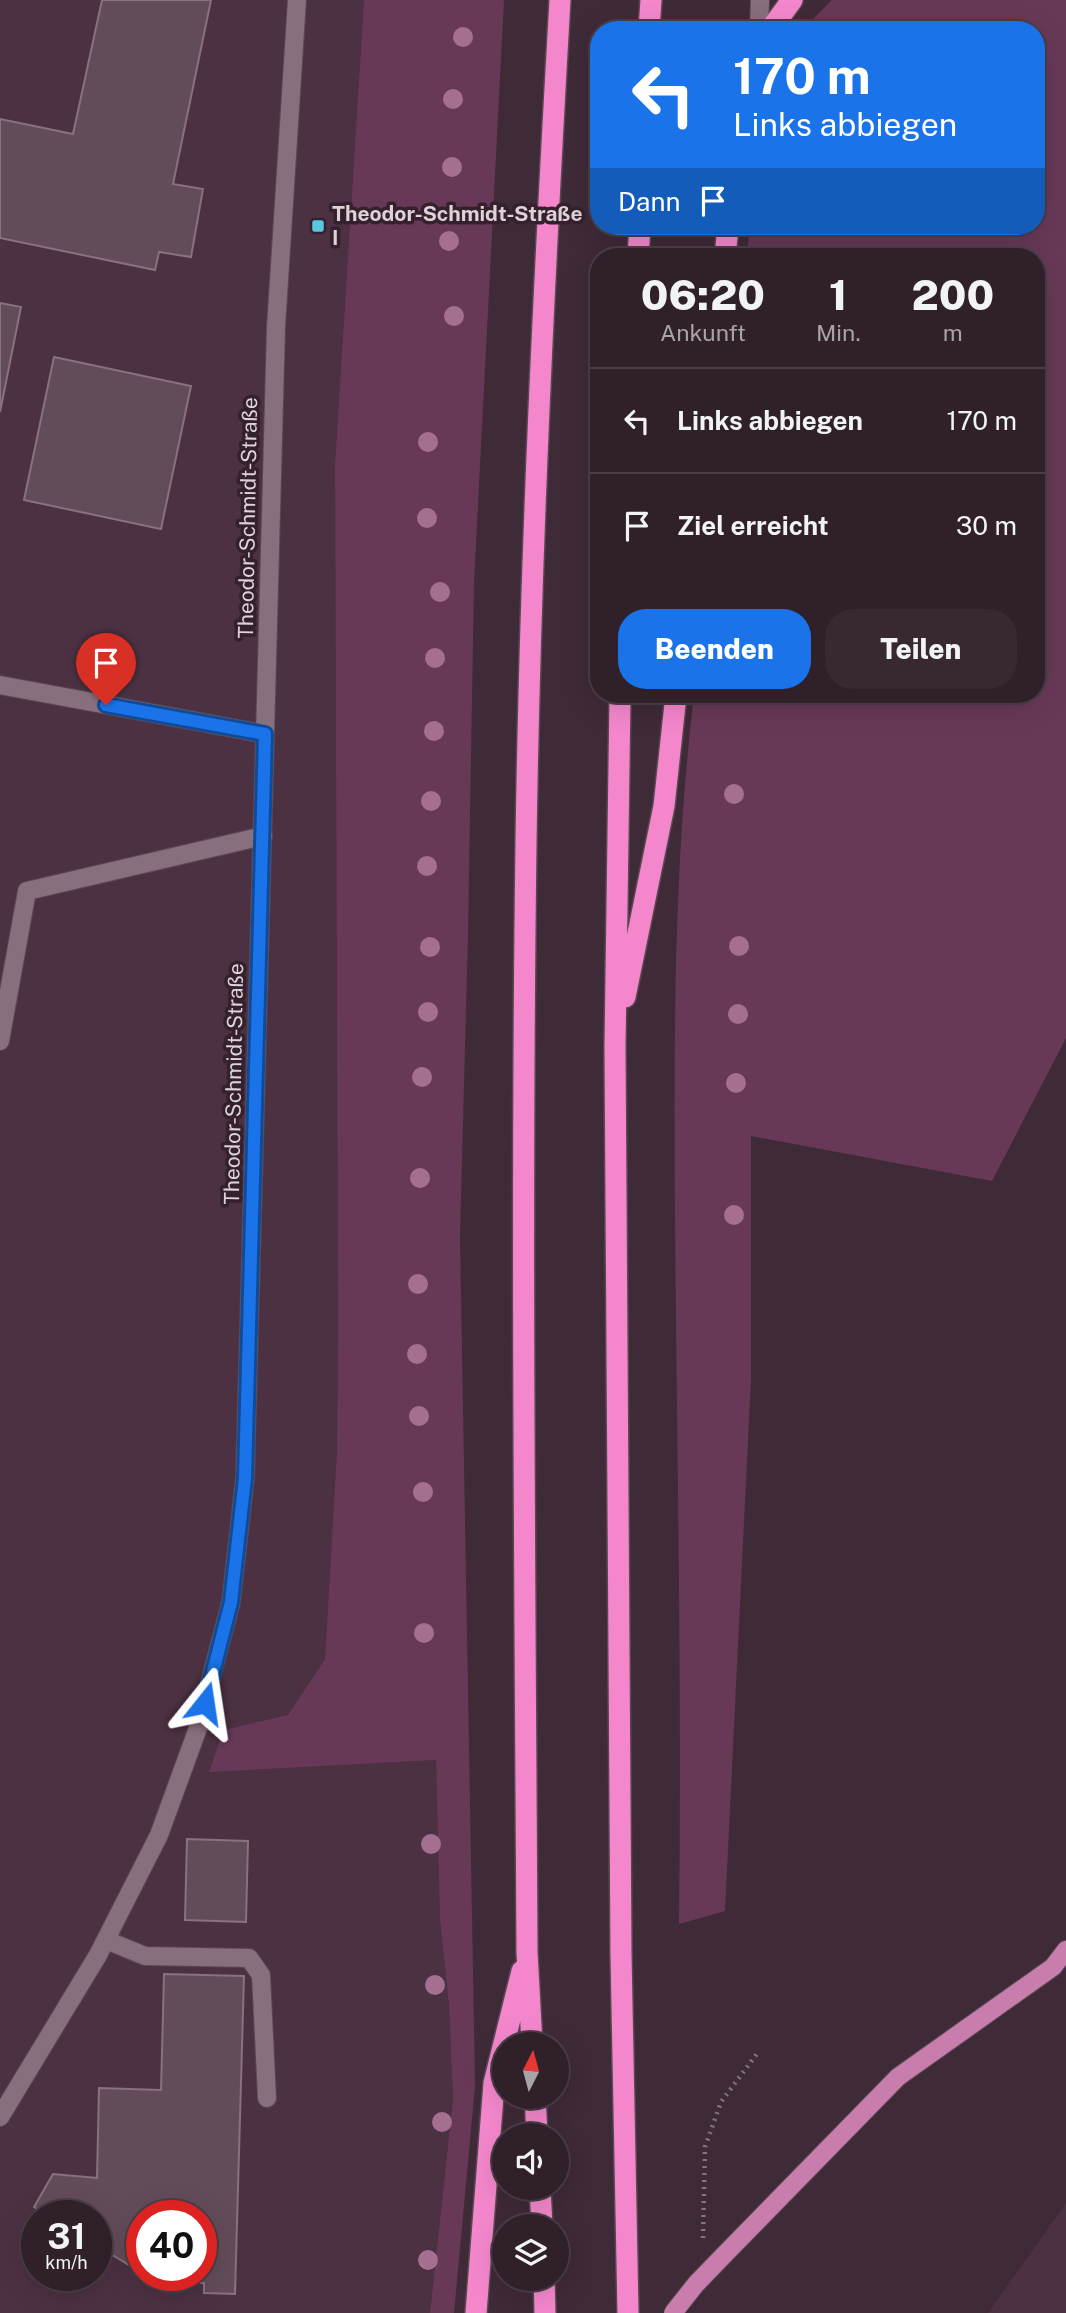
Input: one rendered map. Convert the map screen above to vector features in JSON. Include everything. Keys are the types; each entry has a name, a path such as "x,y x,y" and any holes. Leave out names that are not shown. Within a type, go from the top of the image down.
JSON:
{"highway":[{"path":"531,2032 527,1952 523,1249 526,839 542,337 560,0"},
{"path":"650,21 651,0"},
{"path":"776,21 792,0"},
{"path":"620,703 615,1047 621,1940 628,2313"},
{"path":"615,1047 664,806 675,703"},
{"path":"476,2313 494,2083 527,1952"},
{"path":"544,2291 545,2313"}],"main road":[{"path":"673,2313 696,2284 898,2077 1053,1967 1066,1950"}],"street":[{"name":"Theodor-Schmidt-Straße","path":"0,2117 106,1940 159,1835 198,1728 231,1602 245,1478 275,327 297,0"},
{"path":"760,21 761,0"},
{"path":"0,685 265,734"},
{"path":"0,1041 27,891 263,836"},
{"path":"106,1940 145,1956 249,1958 261,1975 267,2098"}],"path":[{"path":"703,2250 705,2147 721,2102 759,2051"}],"shaded area":[{"path":"0,0 364,0 335,464 337,1450 325,1659 288,1715 223,1730 209,1771 436,1760 440,1920 449,2006 453,2099 430,2313 0,2313"},
{"path":"364,0 504,0 474,582 460,1237 475,2086 454,2313 430,2313 453,2099 449,2006 440,1920 436,1760 209,1772 223,1730 288,1715 325,1659 337,1450 335,464"},
{"path":"832,0 1066,0 1066,1038 992,1181 751,1136 751,1379 725,1911 679,1924 680,1660 675,1022 678,891 693,703 1045,703 1045,248 748,248 749,235 1045,235 1045,21 812,20"},
{"path":"1066,2203 1066,2313 988,2313"}],"building":[{"path":"102,0 211,0 173,184 203,189 191,257 159,252 155,270 0,238 0,119 73,134"},
{"path":"0,303 21,307 0,412"},
{"path":"54,357 191,386 161,529 24,500"},
{"path":"187,1839 248,1841 246,1922 185,1920"},
{"path":"164,1974 244,1976 235,2294 204,2293 217,2291 217,2200 126,2200 126,2263 112,2255 112,2200 38,2200 53,2174 97,2178 99,2088 161,2090"}],"place":[{"name":"Theodor-Schmidt-Straße I","path":"318,226"}],"route":[{"path":"106,705 265,734 245,1478 231,1602 205,1703"}]}
